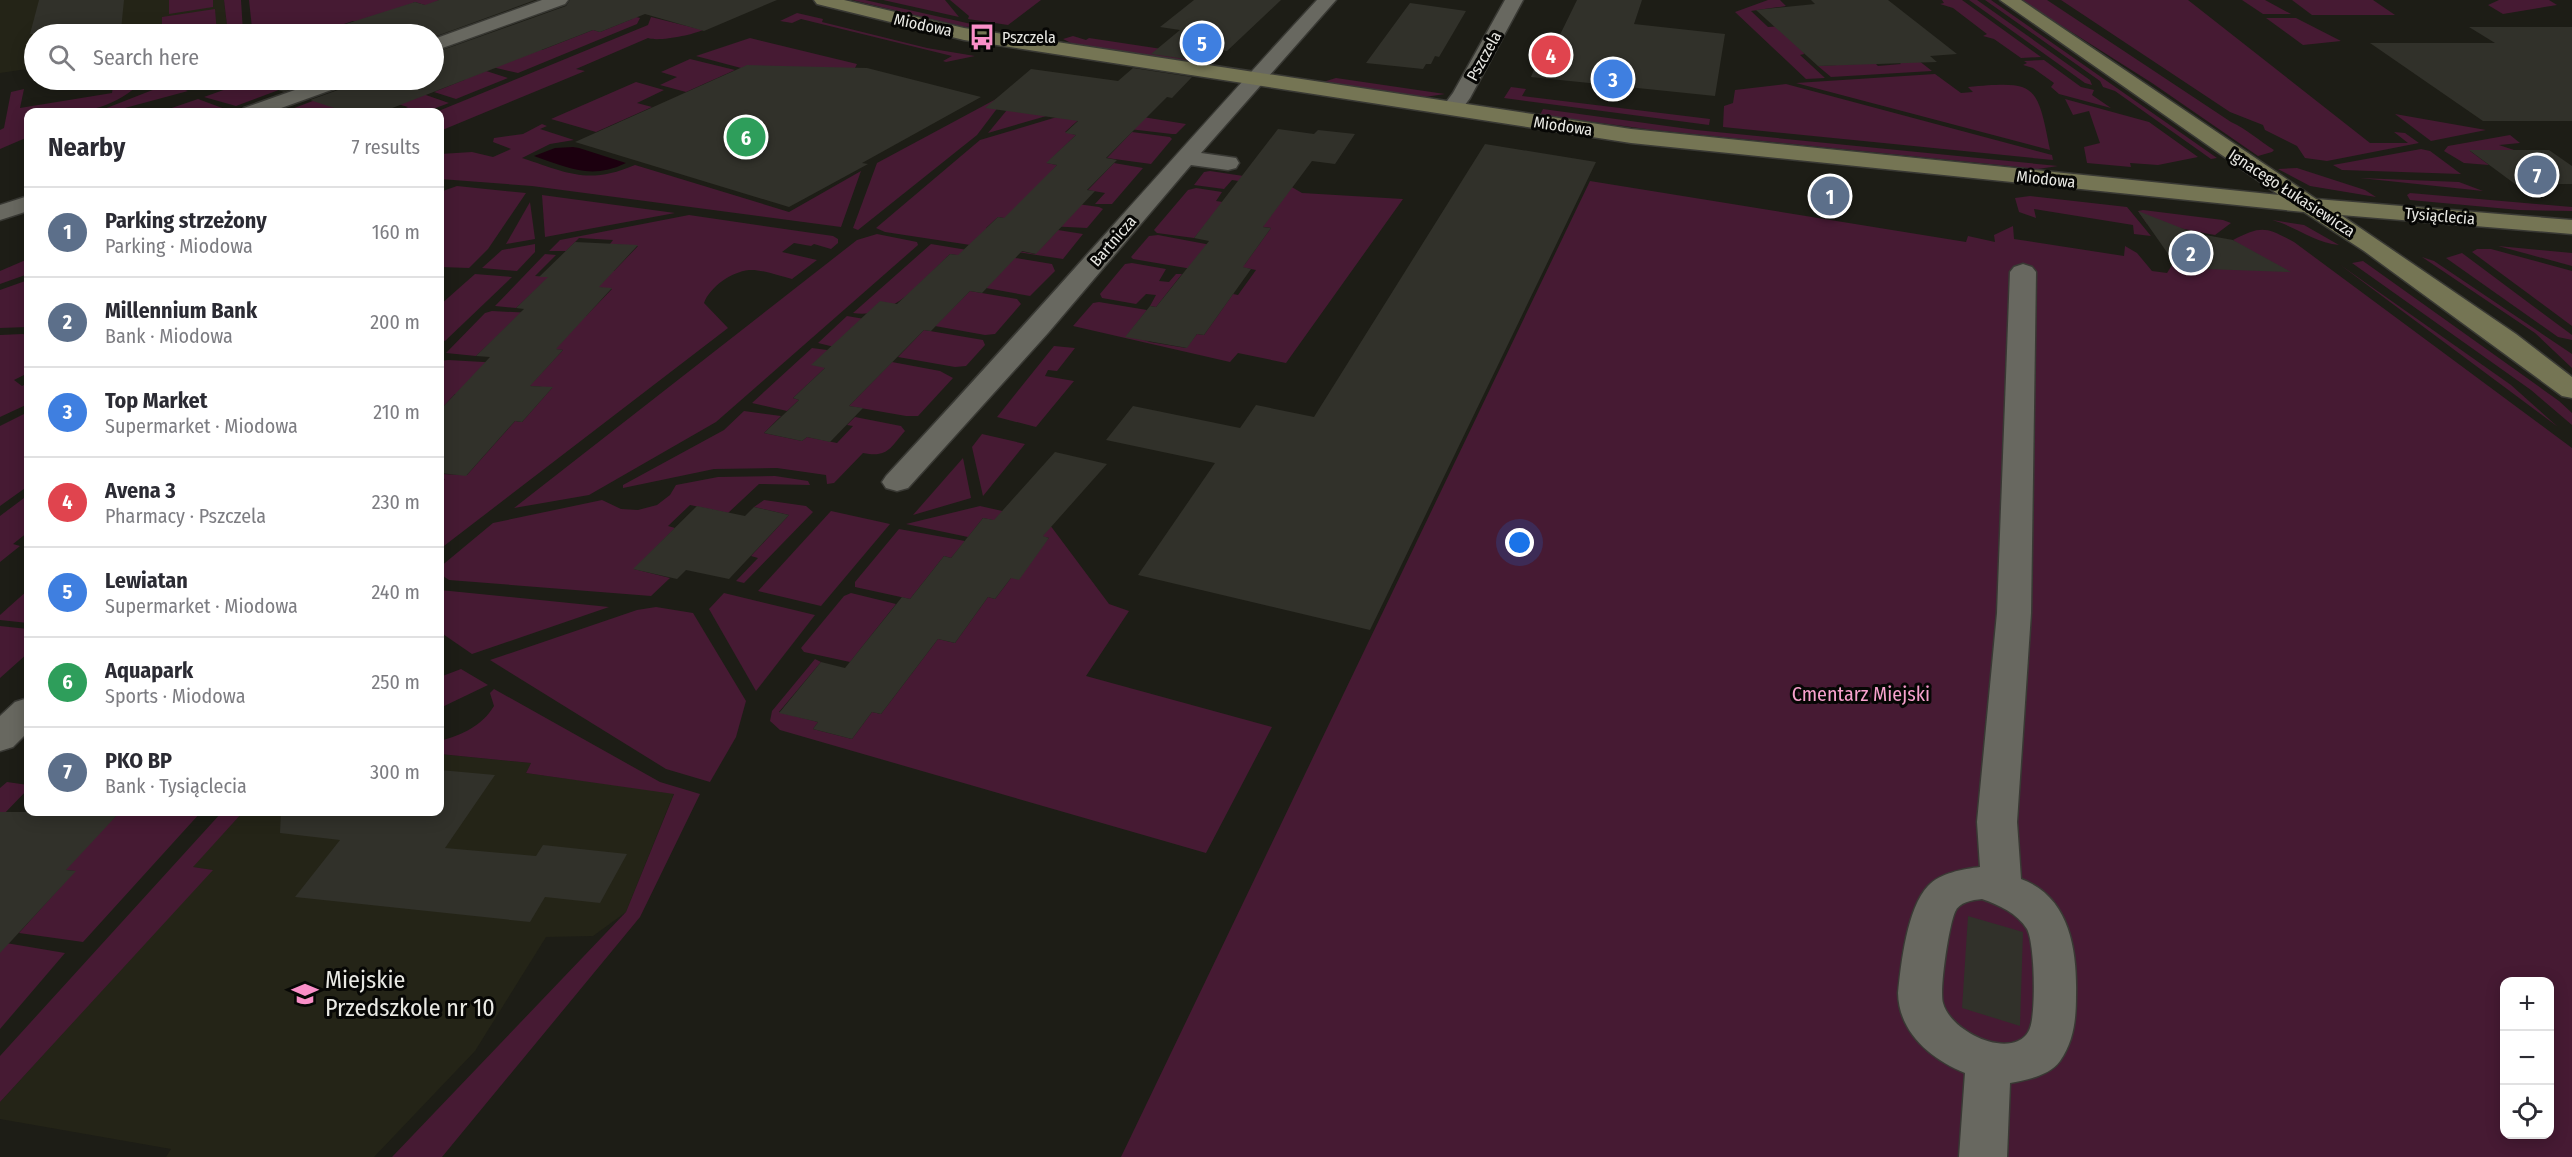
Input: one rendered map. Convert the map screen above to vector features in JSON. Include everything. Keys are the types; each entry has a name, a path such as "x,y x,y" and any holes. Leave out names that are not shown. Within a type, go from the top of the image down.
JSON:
{"street":[{"path":"444,41 559,0"},
{"name":"Miodowa","path":"823,0 898,21 964,34 1452,110 1699,144 2309,205"},
{"name":"Bartnicza","path":"897,482 1039,327 1185,157 1327,0"},
{"name":"Pszczela","path":"1452,110 1514,0"},
{"name":"Ignacego Łukasiewicza","path":"2009,0 2448,298 2572,390"},
{"path":"262,108 312,90"},
{"path":"1185,157 1228,163"},
{"path":"0,213 24,204"},
{"name":"Tysiąclecia","path":"2309,205 2572,227"},
{"path":"2001,888 1997,822 2014,613 2023,272"},
{"path":"0,738 24,715"},
{"path":"1964,884 1982,884 2001,888 2019,897 2034,910 2047,923 2053,938 2053,1028 2050,1042 2040,1054 2026,1061 2009,1064 1988,1062 1972,1056 1943,1038 1931,1026 1919,1000 1934,910 1939,898 1964,884"},
{"path":"1983,1157 1988,1062"}],"shaded area":[{"path":"0,0 224,0 227,24 24,24 24,69 0,73"},
{"path":"573,147 626,163 602,171 591,171 569,168 534,156 555,148"},
{"name":"Miejskie Przedszkole nr 10","path":"444,754 531,763 526,773 674,793 626,912 593,936 546,937 475,1051 374,1157 166,1157 171,1149 0,1119 0,1102 212,870 192,867 239,816 444,816"}],"green space":[{"path":"169,0 213,0 213,7 169,14"},
{"path":"224,0 241,0 242,24 227,24"},
{"path":"249,0 439,0 428,6 415,2 364,24 353,21 344,24 252,24"},
{"path":"852,0 865,0 980,26 965,27"},
{"path":"883,0 945,0 959,17"},
{"path":"950,0 1041,0 1008,25 968,19 969,16"},
{"path":"1768,0 1780,0 1786,6 1751,11 1768,27 1799,25 1804,54 1800,55 1825,78 1806,79 1735,12"},
{"path":"1942,0 1962,0 2041,57 2021,58 1994,39 1983,36 1987,34 1953,8 1940,4 1944,3"},
{"path":"1969,0 1977,0 2090,80 2092,85 2085,83"},
{"path":"1985,0 1991,0 2217,158 2211,159 2115,91 2103,87 2100,81"},
{"path":"2021,0 2047,0 2274,150 2258,156 2152,83"},
{"path":"2061,0 2188,0 2370,143 2408,143 2394,132 2405,133 2419,143 2327,161 2305,158 2297,146 2265,130 2263,125 2230,112"},
{"path":"2242,0 2265,0 2291,14 2263,14"},
{"path":"2292,0 2373,0 2395,15 2312,15"},
{"path":"2499,0 2549,0 2557,5 2503,14 2488,5"},
{"path":"579,1 640,18 637,24 518,73 488,66 533,48 542,50 593,30 600,32 632,19 563,8"},
{"path":"215,9 216,24 162,24 162,17"},
{"path":"797,13 823,19 822,22 927,48 975,56 946,62 943,61 952,56 801,19 792,23 780,21"},
{"path":"651,17 703,30 675,37 648,38 576,69 585,71 444,129 444,109 648,25"},
{"path":"2266,18 2296,18 2341,41 2303,45"},
{"path":"1073,36 1086,40 1089,38 1175,51 1196,58 1192,62 1073,44 1063,39"},
{"path":"750,38 857,64 855,68 741,68 696,56"},
{"path":"1914,57 1932,71 1831,77 1818,66 1901,64 1895,58"},
{"path":"690,59 735,70 686,92 660,85 677,77 661,72"},
{"path":"2044,60 2081,87 2094,90 2092,95 2111,108 2059,94 2051,87 2054,83 2033,68 2023,65 2027,63 2024,61"},
{"path":"477,68 508,78 456,99 434,92 444,90 464,80"},
{"path":"1935,74 1961,93 1973,92 1968,87 1991,85 2008,85 2030,91 2041,111 2050,150 1796,83"},
{"path":"1336,78 1445,94 1425,97 1323,82"},
{"path":"636,82 664,90 637,103 652,107 596,132 551,119"},
{"path":"1786,84 2052,155 2053,160 1723,127 1724,106 1733,103 1735,90"},
{"path":"1511,87 1526,89 1522,96 1710,119 1709,125 1504,98"},
{"path":"24,89 20,108 112,93 112,90 132,90 97,108 24,108 24,139 0,149 0,130 4,128 11,92"},
{"path":"153,90 188,91 125,108 107,108"},
{"path":"223,90 279,90 236,106 204,97"},
{"path":"423,94 449,103 436,108 406,108 408,107 394,103"},
{"path":"323,97 336,108 294,108"},
{"path":"998,98 1005,98 977,135 858,230 853,228 877,163"},
{"path":"198,99 222,108 172,108"},
{"path":"1016,99 1074,108 988,133"},
{"path":"2065,99 2149,122 2198,157 2158,165 2130,163 2131,167 2087,163 2084,147 2100,143 2089,111 2073,115"},
{"path":"1087,108 1186,124 1176,134 1172,134 1129,129 1084,115 1065,132 1076,135 1047,163 1057,165 1009,219 998,217 986,228 996,247 1035,254 1058,230 1083,234 1063,259 885,232 876,228 980,140"},
{"path":"1543,109 1696,130 2058,166 2038,169 1654,130 1540,115"},
{"path":"2395,114 2486,130 2431,141"},
{"path":"542,124 547,126 540,129 574,140 550,144 522,158 566,172 591,176 619,171 635,165 789,212 861,171 841,227 532,186 444,179 444,154 472,152 493,157 511,149 493,142 494,138 523,134"},
{"path":"1132,132 1172,139 1151,164 1107,158"},
{"path":"2510,135 2520,143 2499,145 2514,150 2470,151 2489,165 2464,163 2444,151 2448,146"},
{"path":"2421,149 2430,151 2461,174 2342,170 2333,165"},
{"path":"1114,163 1143,168 1112,204 1095,204 1105,193 1088,190"},
{"path":"2297,168 2365,190 2376,197 2310,186 2278,169"},
{"path":"1204,172 1283,182 1302,193 1403,199 1286,363 1238,353 1230,362 1073,326 1093,303 1099,302 1147,310 1128,334 1150,342 1186,348 1197,334 1204,335 1233,294 1238,295 1256,270 1235,266 1245,264 1271,228 1251,225 1265,185 1232,180 1224,189 1194,185"},
{"path":"2360,178 2459,182 2483,191"},
{"name":"Cmentarz Miejski","path":"1590,181 1966,242 1968,236 1995,242 1994,235 2013,226 2014,239 2124,256 2125,246 2137,253 2152,271 2167,273 2174,262 2276,271 2233,240 2258,230 2270,231 2294,242 2572,448 2572,1157 1121,1157"},
{"path":"457,186 526,193 488,249 469,268 444,267 444,191"},
{"path":"1196,188 1222,192 1216,201 1236,204 1203,227 1194,238 1157,233 1154,230 1188,190"},
{"path":"2410,193 2572,207 2572,211 2519,210 2410,200 2407,195"},
{"path":"542,195 675,213 545,237"},
{"path":"2030,196 2127,207 2151,236 2134,234 2133,225 2034,209 2036,218 2019,212 2015,198"},
{"path":"530,202 535,239 506,244"},
{"path":"1070,203 1103,209 1087,228 1048,226"},
{"path":"2138,211 2231,223 2215,235 2147,224"},
{"path":"689,215 833,236 838,239 838,243 831,249 814,244 811,246 794,243 782,252 817,260 792,279 749,270 722,281 711,291 704,303 728,328 444,546 444,474 467,475 515,421 522,422 552,388 522,385 526,381 534,381 563,350 541,348 580,316 586,316 612,289 583,286 608,270 614,271 638,246 610,244 613,240 579,238 566,251 549,251 560,240"},
{"path":"2272,220 2304,225 2339,245 2330,244"},
{"path":"877,234 917,242 918,245 716,422 589,495 514,508 857,240"},
{"path":"1158,235 1211,245 1192,269 1131,257 1149,236"},
{"path":"535,244 535,252 517,271 482,268 502,250"},
{"path":"931,244 1052,264 1055,271 1030,296 986,288 983,259 950,254 907,296 895,304 868,314 853,313"},
{"path":"2498,246 2572,253 2572,266"},
{"path":"2477,249 2491,249 2572,271 2572,326 2472,252"},
{"path":"2462,253 2572,335 2572,340 2558,337 2446,258"},
{"path":"545,254 556,255 535,276 563,278 531,294 516,308 495,306"},
{"path":"2422,257 2434,261 2572,354 2572,368 2535,333"},
{"path":"24,261 24,275 0,284 0,271"},
{"path":"2363,261 2559,401 2572,413 2572,425 2531,390 2352,263"},
{"path":"1132,263 1166,269 1159,281 1169,282 1176,274 1182,274 1156,307 1150,306 1156,295 1146,294 1136,304 1102,298 1100,294 1125,264"},
{"path":"2339,264 2511,385 2558,427"},
{"path":"475,274 512,277 445,341 444,301"},
{"path":"24,281 24,327 0,328 0,290"},
{"path":"970,291 1017,299 1021,304 995,334 985,335 935,326"},
{"path":"492,311 533,313 492,341 476,356 446,353 485,313"},
{"path":"847,316 882,322 851,351 818,343"},
{"path":"924,330 983,340 985,345 966,366 955,367 898,357"},
{"path":"24,334 24,375 14,380 24,385 24,406 0,417 0,335"},
{"path":"1054,346 1075,348 1057,371 1048,370 1045,376 1074,381 1036,427 997,417"},
{"path":"812,348 827,350 825,368 793,398 799,400 787,411 752,403"},
{"path":"444,360 501,363 470,395 455,394 444,406"},
{"path":"892,362 940,371 953,378 918,416 849,406"},
{"path":"744,411 781,416 764,433 802,441 807,437 837,443 853,426 847,425 855,417 901,426 905,431 892,447 883,453 863,453 834,483 827,484 826,475 777,468 714,469 623,488 623,485 724,430"},
{"path":"24,414 24,489 0,506 0,426"},
{"path":"982,434 1025,444 983,496 972,447"},
{"path":"963,458 971,498 913,515"},
{"path":"775,476 808,481 810,485 759,484 728,513 690,505 668,526 675,528 634,569 670,578 651,596 449,580 444,577 444,564 493,523 602,500 621,509 638,510 657,505 670,495 676,485 718,477"},
{"path":"24,498 24,535 13,544 20,546 0,562 0,516"},
{"path":"764,500 806,506 813,512 744,583 736,581 758,558 751,556 789,515 754,507"},
{"path":"980,506 1047,521 1109,604 1129,611 1086,676 1272,727 1206,853 780,730 770,721 772,711 815,659 821,662 779,712 818,722 813,729 852,739 872,712 881,714 938,639 955,643 988,597 995,599 1011,578 1049,538 1023,532 1027,527 983,518 968,537 906,524"},
{"path":"831,511 890,524 821,606 758,591"},
{"path":"899,529 965,541 951,558 944,556 910,599 855,587 855,582"},
{"path":"444,590 609,607 472,654 444,635"},
{"path":"724,593 815,615 756,691 709,609"},
{"path":"851,593 896,604 850,662 804,652 801,648 844,596"},
{"path":"24,594 24,623 0,620 0,615"},
{"path":"656,607 693,613 746,701 736,737 710,782 666,769 490,660 637,610"},
{"path":"0,626 24,629 24,657 0,678"},
{"path":"461,669 488,685 444,706 444,675"},
{"path":"494,689 660,782 700,794 640,917 442,1157 392,1157 626,912 674,794 526,773 531,763 444,754 444,740 471,729 489,713 494,706 490,693"},
{"path":"7,782 24,784 24,793 1,817 0,838 0,788"},
{"path":"116,816 197,816 83,942 19,933 75,871 32,866"},
{"path":"218,816 239,816 193,867 213,870 0,1102 0,1056"},
{"path":"0,942 65,953 0,1029"}],"building":[{"path":"39,0 124,0 122,24 33,24"},
{"path":"439,0 535,0 444,33 444,24 346,24 415,2 425,5"},
{"path":"570,0 777,0 704,31 645,14 600,32 593,30 444,88 444,49 566,6"},
{"path":"1194,0 1281,0 1227,51 1218,50 1206,62 1151,54 1180,30 1160,27"},
{"path":"1577,0 1642,0 1634,24 1725,34 1715,96 1531,77 1544,44 1555,45"},
{"path":"1811,0 1888,0 1957,54 1930,56 1937,62 1818,66 1756,10 1815,4"},
{"path":"1410,3 1466,11 1439,57 1435,56 1431,64 1426,64 1423,69 1366,63"},
{"path":"2469,27 2572,27 2572,121 2483,121 2370,43 2495,43"},
{"path":"747,65 867,68 981,97 862,163 868,164 789,207 575,142"},
{"path":"1133,68 1192,77 1172,98 1167,97 1106,158 1117,160 1087,190 1095,191 1036,254 1022,251 982,293 970,291 931,331 924,330 849,406 863,408 830,442 807,437 802,441 764,433 799,400 793,398 825,368 811,365 880,301 897,304 950,254 958,255 998,217 1004,218 1057,165 1046,163 1076,135 1065,133 1078,121 985,108 1031,69 1118,81"},
{"path":"338,90 439,90 392,108 334,108 310,100"},
{"path":"1278,129 1314,134 1318,130 1355,134 1335,164 1312,161 1263,227 1271,228 1243,267 1251,269 1204,335 1197,334 1187,348 1125,337 1150,306 1156,307 1209,241 1194,238"},
{"path":"1485,144 1596,162 1370,630 1138,575 1215,463 1106,440 1133,406 1240,428 1256,405 1314,417"},
{"path":"2469,150 2549,150 2572,166 2572,184 2515,184"},
{"path":"2138,211 2194,233 2233,240 2291,272 2178,268"},
{"path":"575,242 638,245 599,287 612,288 556,349 563,350 530,386 553,387 522,422 515,421 466,476 444,473 444,406 490,357 476,356 524,309 516,308 548,277 539,277"},
{"path":"1055,452 1107,464 1043,536 1049,538 1019,580 1011,578 995,599 988,597 955,643 938,639 881,714 872,712 852,739 813,729 818,722 779,713 821,662 845,668 902,597 910,599 944,556 951,558 983,518 994,520"},
{"path":"697,506 745,516 754,507 789,515 729,579 686,570 677,579 633,569"},
{"path":"444,770 495,775 445,848 536,856 543,845 627,854 600,903 545,897 530,922 295,897 340,840 280,833 281,816 444,816"},
{"path":"0,812 24,812 24,816 116,816 66,870 76,871 0,953"},
{"path":"1968,916 2023,932 2020,1026 1962,1008"}],"place":[{"name":"Pszczela","path":"982,37"},
{"name":"Lewiatan","path":"1202,43"},
{"name":"Avena 3","path":"1551,55"},
{"name":"Top Market","path":"1613,79"},
{"name":"Aquapark","path":"746,137"},
{"name":"PKO BP","path":"2537,175"},
{"name":"Parking strzeżony","path":"1830,196"},
{"name":"Millennium Bank","path":"2191,253"},
{"name":"Miejskie Przedszkole nr 10","path":"305,994"}]}
